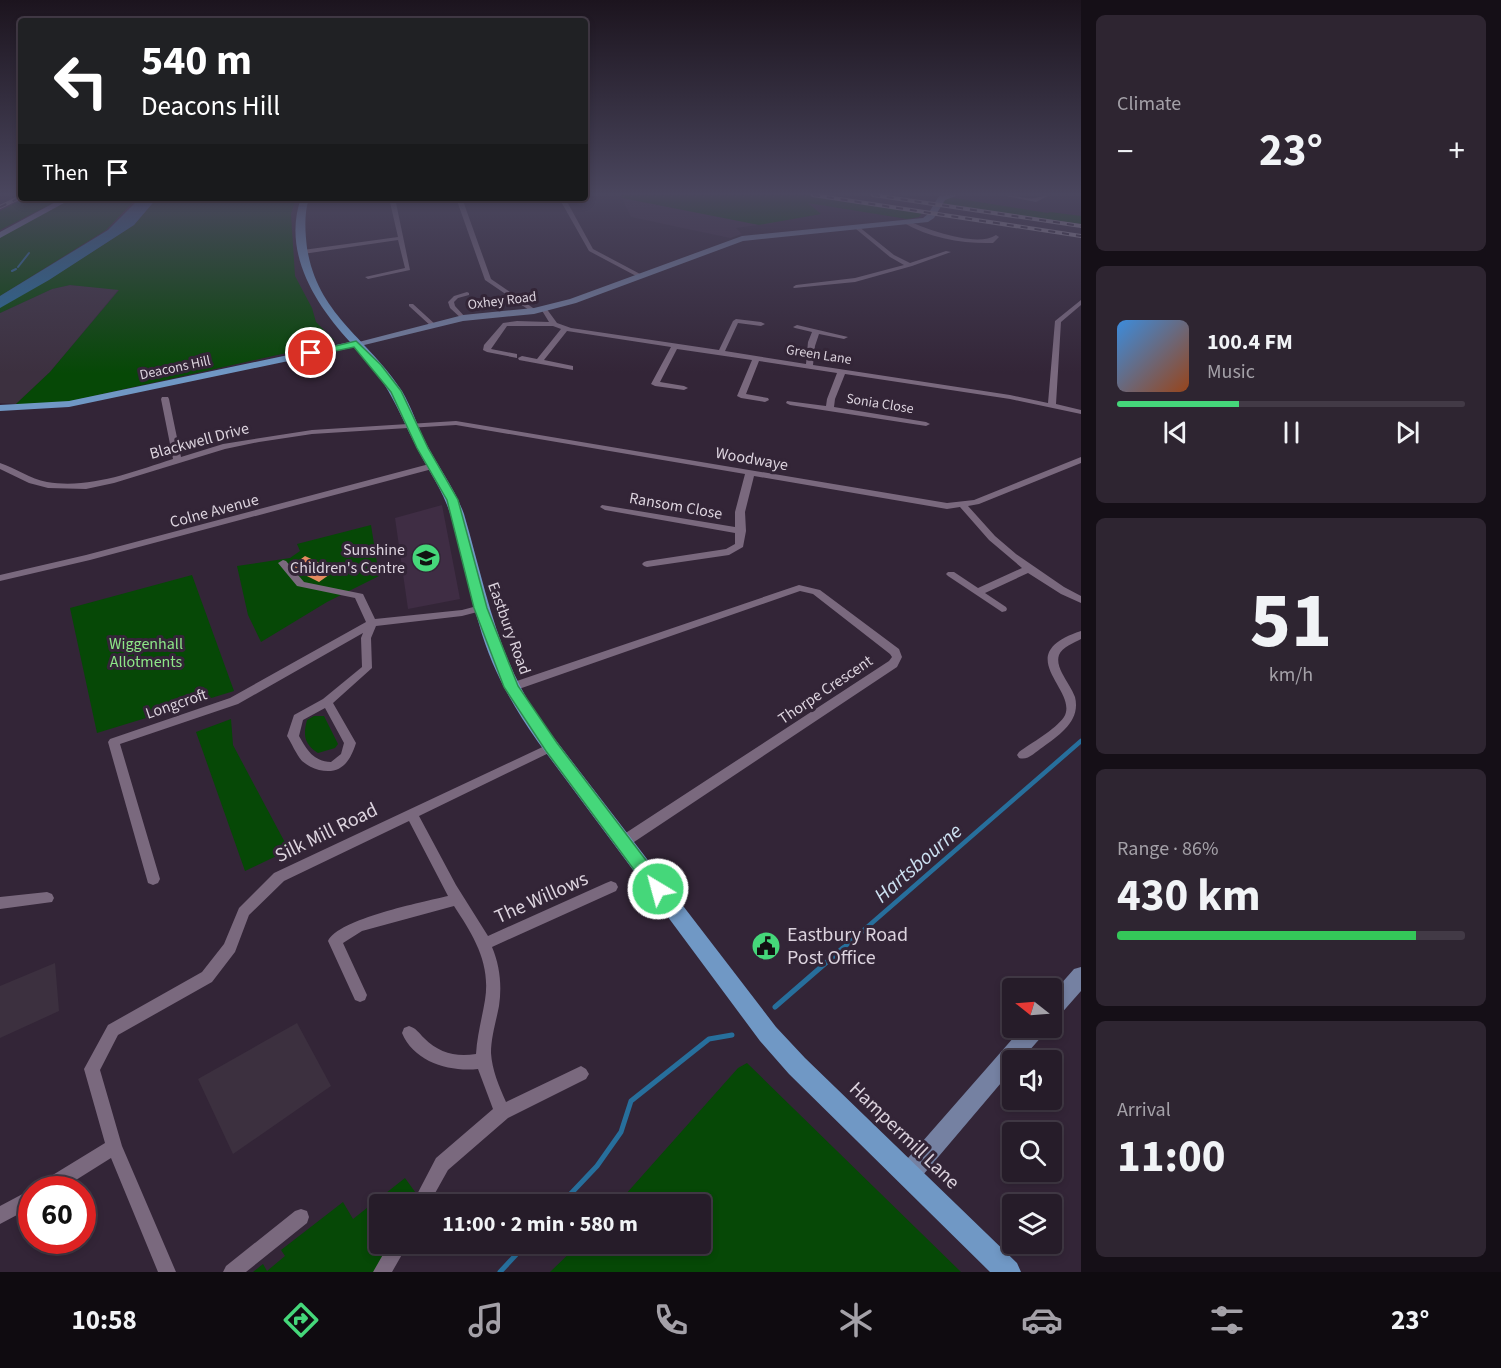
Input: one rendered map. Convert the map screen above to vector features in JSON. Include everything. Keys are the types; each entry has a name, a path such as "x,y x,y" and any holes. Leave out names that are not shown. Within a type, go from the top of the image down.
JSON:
{"main road":[{"name":"Eastbury Road","path":"303,254 307,276 320,299 396,391 411,424 446,486 458,516 481,608 512,687 552,747 768,1034"},
{"name":"Deacons Hill","path":"0,408 69,404 356,344"},
{"name":"Hampermill Lane","path":"768,1034 797,1066 1008,1272"}],"street":[{"path":"368,277 408,269 405,254"},
{"path":"479,254 488,280 534,311"},
{"path":"599,254 640,276"},
{"name":"Oxhey Road","path":"356,344 464,318 544,309 602,292 699,254"},
{"path":"890,254 910,265"},
{"path":"796,287 855,280 941,254"},
{"path":"464,318 452,307 451,302 456,297 467,294"},
{"path":"1052,405 1058,321 1081,302"},
{"path":"411,305 434,326"},
{"path":"544,309 554,324"},
{"path":"721,353 736,321 761,324"},
{"name":"Green Lane","path":"540,360 487,350 487,346 503,326 509,323 542,326 554,324 565,329 1010,397 1081,412"},
{"path":"797,327 844,337"},
{"path":"565,329 540,360 544,364 570,368"},
{"path":"809,366 811,359 809,351 816,332"},
{"path":"675,346 655,384 684,388"},
{"path":"757,358 741,396 765,400"},
{"name":"Sonia Close","path":"830,409 831,399 842,371"},
{"path":"165,399 177,459"},
{"name":"Sonia Close","path":"790,403 926,424"},
{"name":"Blackwell Drive","path":"0,466 32,481 67,487 111,481 177,459 223,447 312,432 411,424"},
{"name":"Woodwaye","path":"411,424 467,424 936,505 963,505 984,499 1081,460"},
{"name":"Colne Avenue","path":"0,578 98,555 434,466"},
{"name":"Ransom Close","path":"647,564 729,552 740,545 740,512 750,472"},
{"path":"963,505 987,536 1028,569 1068,595 1081,600"},
{"name":"Ransom Close","path":"605,507 741,531"},
{"path":"283,563 301,584 359,596 372,623 366,638 367,668 327,702 298,718 292,736 305,758 316,766 333,766 346,756 350,743 327,702"},
{"path":"978,592 1028,569"},
{"path":"951,574 1002,609"},
{"name":"Thorpe Crescent","path":"512,687 799,588 816,592 895,652 897,657 893,664 623,842"},
{"name":"Longcroft","path":"153,879 114,742 234,701 372,623 462,613 481,608"},
{"path":"1023,755 1069,718 1073,704 1070,693 1054,668 1052,658 1056,650 1081,634"},
{"name":"Silk Mill Road","path":"167,1272 114,1147 92,1070 112,1030 207,978 230,948 244,912 279,877 552,747"},
{"path":"412,814 457,899 486,943 493,972 494,991 484,1047 484,1061 490,1084 502,1112"},
{"name":"The Willows","path":"486,943 611,887"},
{"path":"0,903 47,898"},
{"path":"360,995 335,941 358,927 457,899"},
{"path":"1062,998 1081,976"},
{"path":"409,1032 425,1050 437,1058 453,1063 484,1061"},
{"path":"909,1174 1026,1038"},
{"path":"426,1194 442,1164 502,1112 581,1074"},
{"path":"67,1176 114,1147"},
{"path":"0,1216 18,1205"},
{"path":"232,1272 301,1217"},
{"path":"382,1272 393,1254"}],"shaded area":[{"path":"70,285 119,289 50,372 16,404 0,403 0,313 52,289"},
{"name":"Sunshine Children's Centre","path":"442,505 460,599 408,609 395,518"},
{"path":"55,963 59,1011 0,1038 0,986"},
{"path":"297,1023 331,1086 233,1154 198,1079"}],"green space":[{"path":"0,254 67,254 0,296"},
{"path":"88,254 294,254 295,276 312,308 316,322 334,340 327,344 53,405 16,404 50,372 119,290 70,285 52,289 0,313 0,305 47,281"},
{"path":"371,525 379,576 327,602 261,642 248,615 237,566 290,558 300,551 297,544"},
{"name":"Wiggenhall Allotments","path":"192,575 234,691 97,733 70,608"},
{"path":"314,716 324,716 338,744 335,748 318,753 307,743 305,730 307,720"},
{"path":"231,719 233,745 289,850 245,871 196,732"},
{"path":"747,1063 961,1272 550,1272 569,1254 711,1254 711,1194 626,1194 738,1068"},
{"path":"405,1178 417,1194 385,1194"},
{"path":"343,1202 353,1219 369,1206 369,1254 387,1254 374,1272 253,1272 263,1264 267,1271 285,1256 281,1250"}],"water":[{"path":"68,254 89,254 0,308 0,296"}],"building":[{"path":"305,556 328,567 326,568 333,572 319,582 299,572 293,565"}],"waterway":[{"path":"18,267 28,254"},
{"path":"12,271 16,269"},
{"name":"Hartsbourne","path":"842,949 1081,741"},
{"name":"Hartsbourne","path":"775,1007 843,948"},
{"name":"Hartsbourne","path":"570,1194 597,1166 621,1132 631,1101 709,1039 732,1035"},
{"name":"Hartsbourne","path":"500,1272 517,1254"}],"place":[{"name":"Sunshine Children's Centre","path":"426,558"},
{"name":"Eastbury Road Post Office","path":"766,946"}],"route":[{"path":"311,353 356,344 367,354 396,391 423,448 452,500 481,608 512,687 552,747 658,889"}]}
